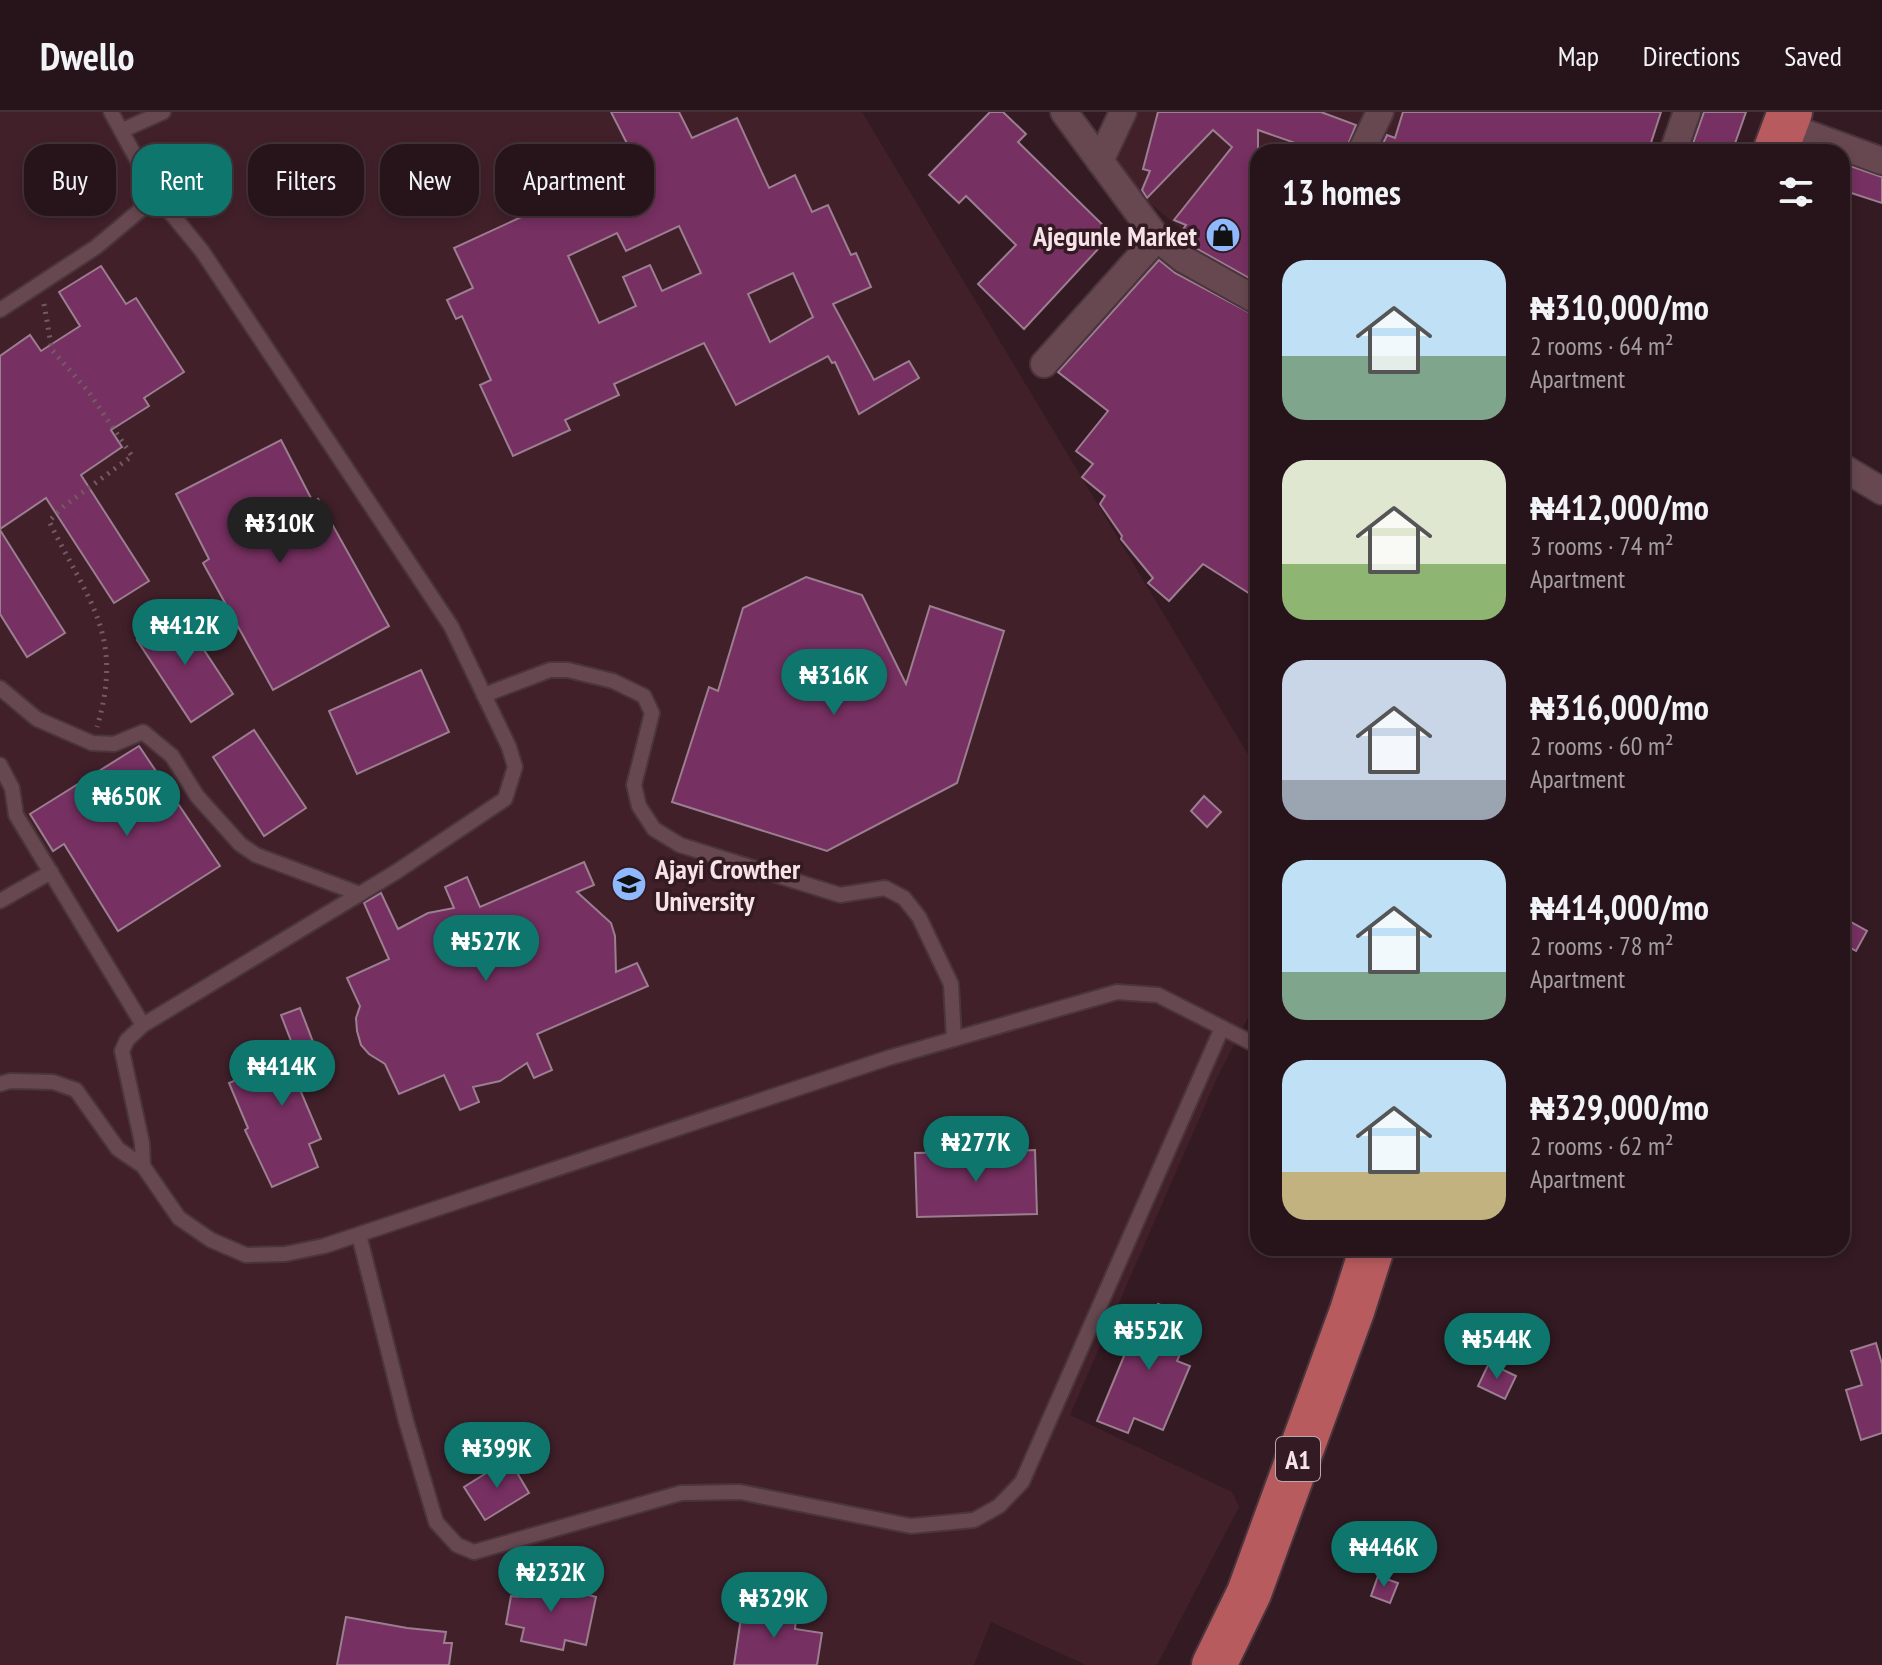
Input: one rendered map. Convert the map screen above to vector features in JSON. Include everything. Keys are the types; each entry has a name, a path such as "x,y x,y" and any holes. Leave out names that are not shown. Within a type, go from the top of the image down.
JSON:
{"highway":[{"name":"A1","path":"1214,1665 1249,1593 1369,1256"}],"street":[{"path":"1064,112 1157,238 1183,259 1250,297"},
{"path":"1100,161 1123,112"},
{"path":"1365,144 1380,112"},
{"path":"1676,144 1687,112"},
{"path":"1784,130 1828,144"},
{"path":"1850,151 1882,161"},
{"path":"1044,364 1157,238"},
{"path":"1850,472 1882,491"}],"lane":[{"path":"111,112 132,147"},
{"path":"123,130 163,112"},
{"path":"0,310 96,247 133,216"},
{"path":"143,1166 142,1143 122,1051 127,1040 143,1025 360,894 505,799 515,767 451,626 202,251 173,216"},
{"path":"484,695 550,670 568,670 613,681 644,696 652,713 634,785 639,806 654,829 680,845 840,895 885,888 904,898 919,917 951,984 954,1039"},
{"path":"0,688 37,719 92,743 114,744 143,732 172,756 197,796 240,844 256,855 360,894"},
{"path":"0,765 12,788 16,815 143,1025"},
{"path":"0,901 51,872"},
{"path":"0,1084 10,1081 53,1082 76,1090 118,1149 143,1166 179,1218 211,1240 246,1255 285,1254 359,1235 888,1058 1117,992 1158,995 1250,1042"},
{"path":"359,1235 406,1421 436,1522 457,1545 474,1552 681,1493 740,1492 911,1526 974,1520 999,1506 1022,1482 1222,1028"}],"path":[{"path":"116,165 123,130"},
{"path":"54,292 44,304 52,350 88,391 132,456 64,506 49,521 72,569 96,608 108,655 105,699 92,743"}],"shaded area":[{"name":"Ajayi Crowther University","path":"0,112 862,112 1250,758 1250,1014 1217,1078 1070,1415 1232,1492 1239,1507 1157,1665 1086,1665 991,1622 974,1665 0,1665"},
{"name":"Ajegunle Market","path":"1115,112 1656,112 1643,144 1250,144 1250,286 1117,176 1107,134"}],"building":[{"path":"611,112 679,112 692,138 737,118 769,188 795,175 812,212 828,205 851,255 856,253 871,287 833,304 874,380 909,361 919,378 859,414 835,362 832,363 828,356 736,405 704,343 614,384 619,395 565,420 570,430 513,456 480,385 491,380 462,316 456,319 447,300 473,288 454,248 524,216 654,216 654,144 627,144","holes":["679,226 701,273 662,291 650,265 623,277 636,306 599,323 568,256 617,233 626,251","793,273 813,317 770,342 748,294"]},
{"path":"990,112 1003,112 1026,134 1018,142 1112,234 1024,329 978,284 1016,245 966,196 959,203 929,175"},
{"path":"1158,112 1321,112 1356,125 1348,144 1298,144 1258,130 1258,144 1250,144 1250,279 1192,246 1179,235 1186,225 1174,220 1232,147 1213,130 1147,198 1142,190 1150,171 1143,169"},
{"path":"1403,112 1661,112 1651,144 1383,144 1387,135 1395,138"},
{"path":"1704,112 1746,112 1735,144 1693,144"},
{"path":"1850,166 1882,177 1882,203 1850,193"},
{"path":"1159,260 1175,273 1250,313 1250,594 1203,564 1169,601 1148,583 1153,578 1121,539 1122,536 1100,504 1105,496 1082,477 1093,464 1076,451 1108,411 1058,372"},
{"path":"101,266 126,304 136,298 184,372 144,398 149,406 111,430 122,447 81,475 149,581 114,603 46,498 0,529 0,356 30,335 41,351 80,326 59,292"},
{"path":"281,440 313,502 318,499 389,626 273,690 203,563 209,559 176,494"},
{"path":"0,530 65,633 27,657 0,614"},
{"path":"806,577 862,595 906,684 930,606 1004,631 957,783 827,851 672,802 709,687 718,691 743,608"},
{"path":"179,612 233,694 191,722 137,640"},
{"path":"421,670 449,732 357,774 329,711"},
{"path":"254,730 306,808 264,836 213,757"},
{"path":"139,746 220,866 118,931 64,844 53,851 30,814"},
{"path":"1204,796 1221,812 1207,827 1191,811"},
{"path":"584,862 594,885 577,892 611,923 615,936 616,972 637,963 648,986 537,1034 552,1070 534,1078 527,1063 500,1081 473,1087 479,1102 460,1110 444,1075 399,1094 385,1064 361,1045 356,1018 360,1006 347,978 389,959 364,903 381,893 398,929 428,913 454,908 445,887 467,877 480,907"},
{"path":"1850,921 1867,931 1856,951 1850,948"},
{"path":"300,1008 323,1068 295,1078 321,1139 309,1144 318,1167 272,1187 245,1130 248,1128 229,1083 296,1054 281,1015"},
{"path":"1035,1150 1037,1214 917,1217 915,1153"},
{"path":"1158,1304 1195,1319 1177,1361 1190,1366 1163,1430 1134,1418 1128,1433 1097,1421 1141,1315 1152,1319"},
{"path":"1876,1343 1882,1364 1882,1433 1861,1440 1846,1390 1862,1385 1851,1351"},
{"path":"1489,1363 1516,1376 1505,1399 1478,1386"},
{"path":"509,1459 529,1493 485,1520 464,1487"},
{"path":"1378,1576 1398,1583 1390,1603 1371,1596"},
{"path":"523,1577 596,1597 586,1645 565,1640 563,1650 521,1641 524,1628 506,1624 511,1596 518,1597"},
{"path":"743,1604 781,1609 780,1616 796,1619 795,1629 822,1633 817,1665 734,1665"},
{"path":"346,1617 446,1632 444,1643 452,1643 449,1665 337,1665"}],"place":[{"name":"Ajegunle Market","path":"1223,235"},
{"name":"Ajayi Crowther University","path":"629,884"}]}
